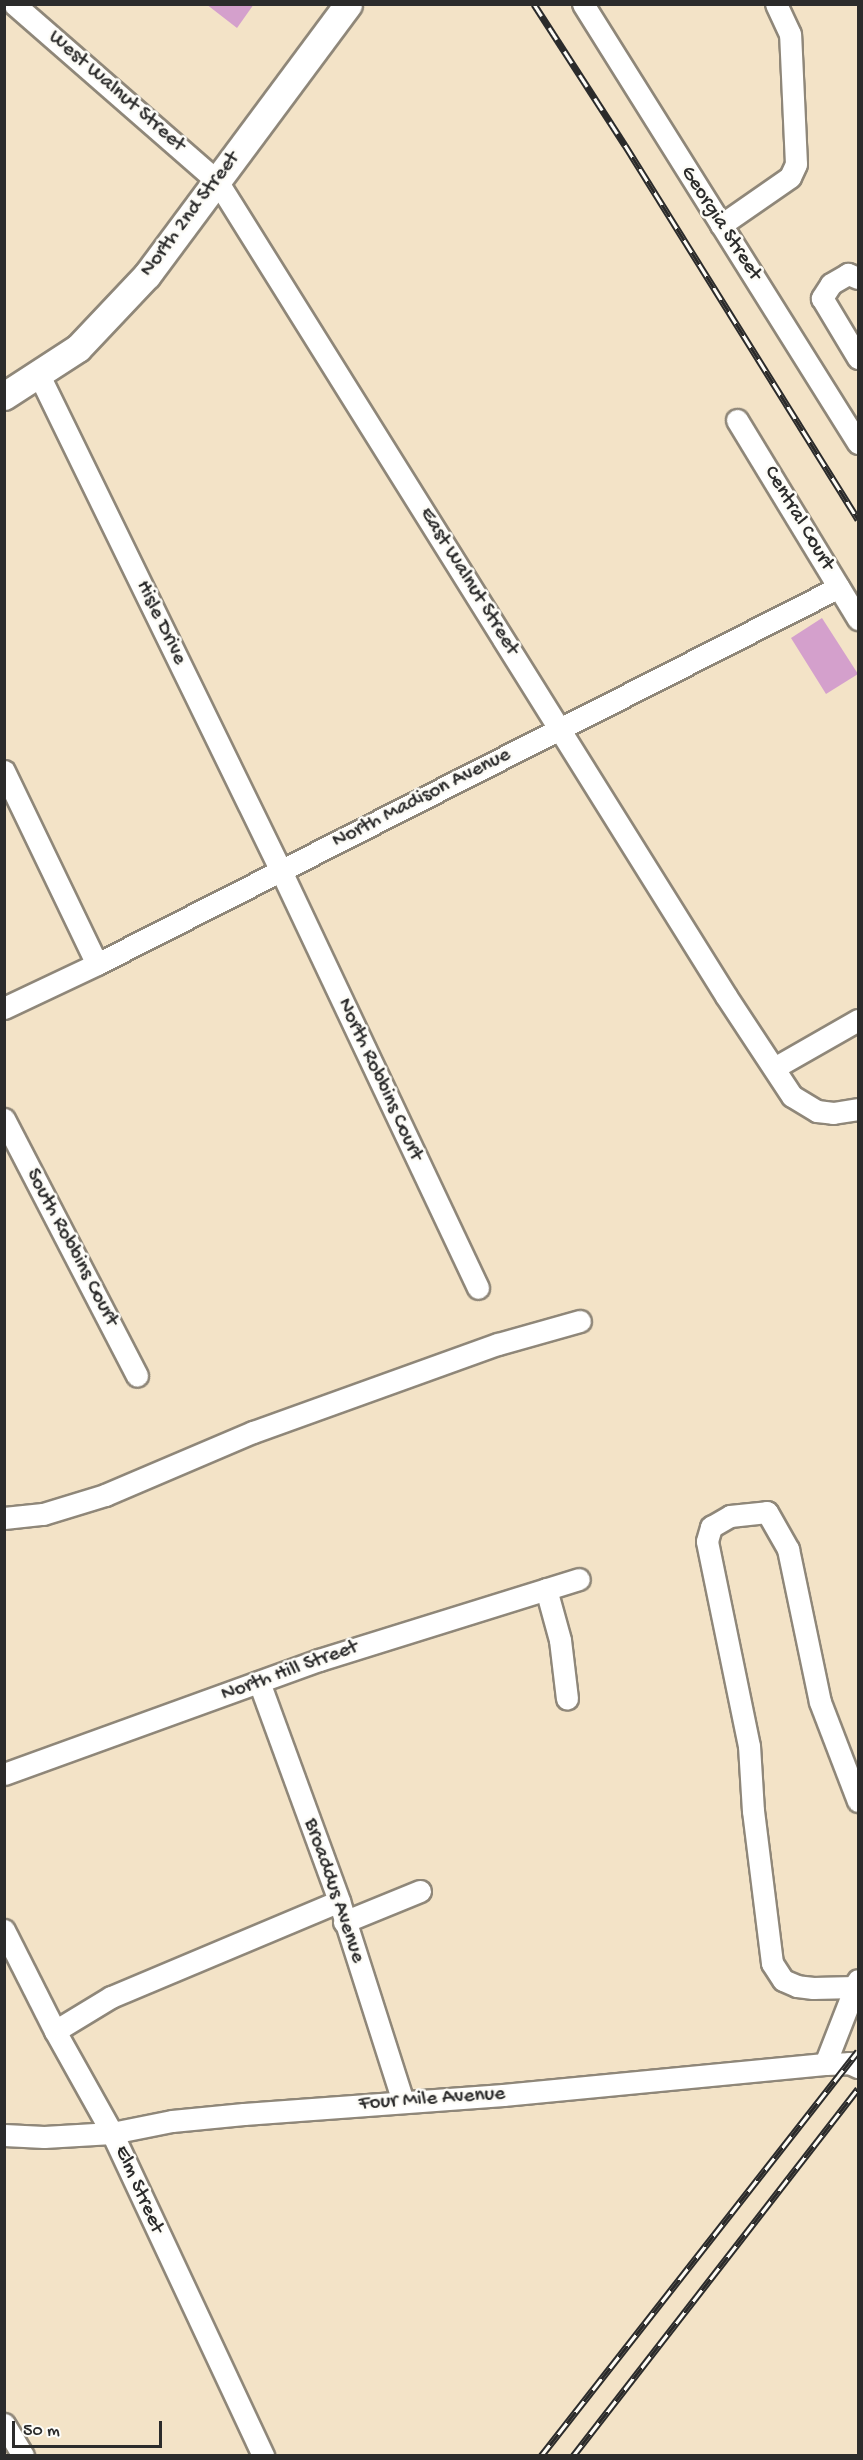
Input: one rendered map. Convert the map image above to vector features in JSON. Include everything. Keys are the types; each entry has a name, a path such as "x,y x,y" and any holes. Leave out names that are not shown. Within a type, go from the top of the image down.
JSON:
{"main road":[{"name":"North 2nd Street","path":"4,396 78,348 147,275 348,4"}],"street":[{"name":"West Walnut Street","path":"14,4 217,181"},
{"name":"Georgia Street","path":"583,4 858,443"},
{"path":"721,225 790,177 796,164 790,34 776,4"},
{"name":"East Walnut Street","path":"217,181 792,1096 807,1108 833,1113 858,1109"},
{"path":"858,278 848,274 831,284 822,298 858,358"},
{"name":"Hisle Drive","path":"39,375 281,871"},
{"name":"Central Court","path":"737,420 858,619"},
{"name":"North Madison Avenue","path":"4,1008 97,964 839,587"},
{"path":"4,771 97,964"},
{"name":"North Robbins Court","path":"281,871 478,1288"},
{"path":"774,1068 858,1020"},
{"name":"South Robbins Court","path":"4,1119 136,1376"},
{"path":"4,1518 43,1515 105,1495 254,1432 498,1344 580,1321"},
{"path":"825,2064 857,1984 813,1988 797,1986 783,1980 772,1963 753,1811 749,1746 707,1541 711,1527 730,1516 766,1512 788,1549 820,1702 858,1801"},
{"name":"North Hill Street","path":"4,1774 418,1627 579,1579"},
{"path":"546,1589 560,1640 567,1699"},
{"name":"Broaddus Avenue","path":"259,1682 342,1912 403,2102"},
{"path":"55,2031 111,1997 342,1912 420,1891"},
{"name":"Elm Street","path":"4,1930 55,2031 112,2133 263,2456"},
{"name":"Four Mile Avenue","path":"4,2135 44,2137 112,2133 172,2121 503,2096 825,2064 849,2063 858,2067"},
{"path":"4,2424 23,2456"}],"building":[{"path":"206,4 254,4 237,28"},
{"path":"822,618 858,674 826,694 791,638"}],"railway":[{"path":"534,4 625,145 858,519"},
{"path":"541,2456 858,2051"},
{"path":"573,2456 858,2088"}]}
